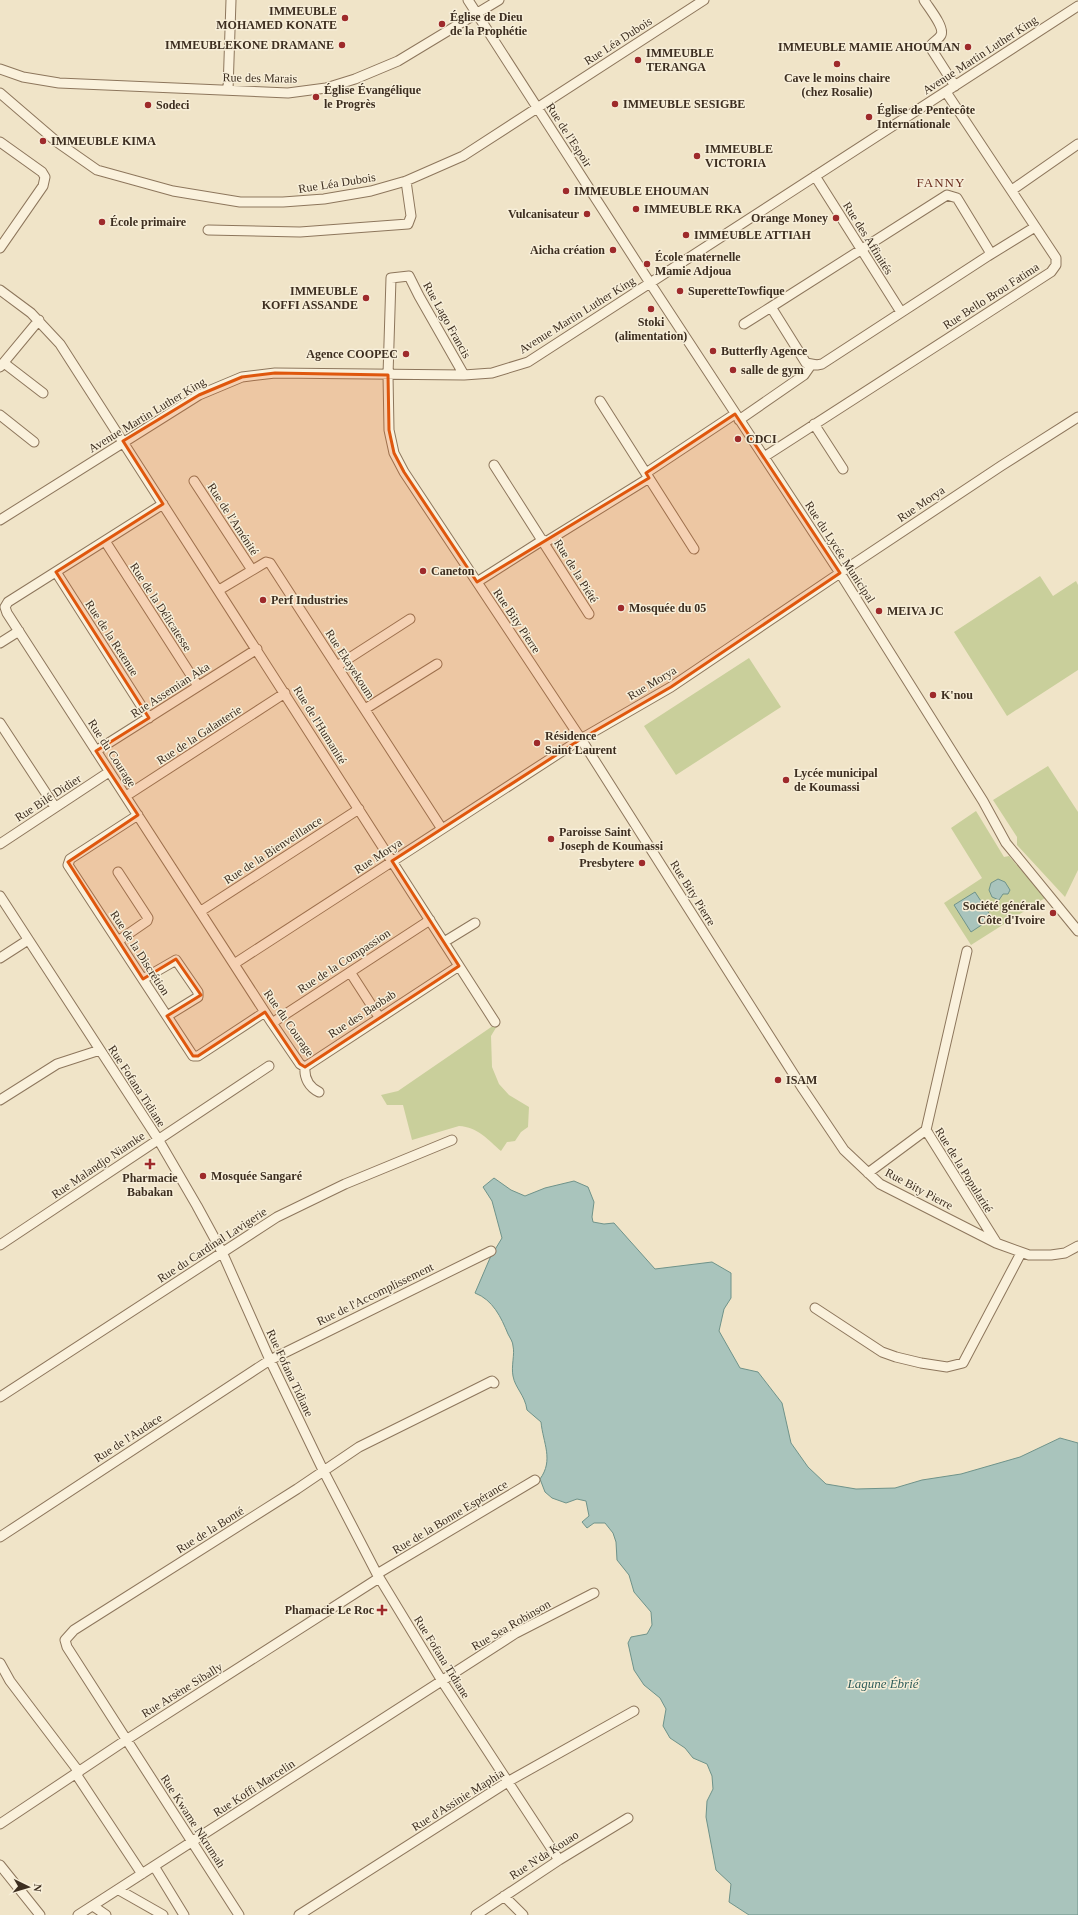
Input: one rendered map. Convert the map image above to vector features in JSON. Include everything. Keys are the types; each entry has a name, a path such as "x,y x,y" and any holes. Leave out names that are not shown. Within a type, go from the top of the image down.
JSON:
{"street":[{"path":"228,90 231,0"},
{"name":"Rue de l'Espoir","path":"468,0 650,283"},
{"name":"Rue des Marais","path":"0,69 23,77 59,83 288,93 326,88 356,79 398,61 499,0"},
{"name":"Rue Léa Dubois","path":"0,93 57,142 97,170 173,191 240,202 283,202 324,199 371,191 406,181 463,156 704,0"},
{"path":"924,0 940,25 941,30 940,36 931,45 932,50 956,86"},
{"name":"Avenue Martin Luther King","path":"0,520 123,441 199,395 242,377 275,373 464,375 492,373 528,362 1078,6"},
{"name":"Rue Bello Brou Fatima","path":"764,457 1051,272 1056,266 1056,258 946,92"},
{"path":"0,142 42,172 45,177 43,186 0,248"},
{"path":"1012,190 1078,144"},
{"name":"Rue des Affinités","path":"815,176 901,312"},
{"path":"208,230 300,232 408,224 411,216 406,181"},
{"path":"744,324 861,248 947,195 956,198 990,252 988,256"},
{"path":"771,307 806,363 811,365 822,364 1035,227"},
{"name":"Rue Bity Pierre","path":"409,276 394,276 390,278 389,281 389,430 394,453 404,472 581,739 803,1090 844,1150 880,1184 996,1243 1021,1253 1051,1255 1065,1253 1078,1246"},
{"name":"Rue Lago Francis","path":"409,276 464,375"},
{"name":"Rue du Lycée Municipal","path":"650,283 840,573 984,801 1006,843 1078,932"},
{"name":"Rue de l'Humanité","path":"0,290 39,320 60,344 496,1022"},
{"path":"39,320 3,360 43,393"},
{"path":"477,582 544,542 804,375 811,365"},
{"path":"600,401 694,550"},
{"path":"0,415 34,442"},
{"name":"Rue Morya","path":"234,964 581,739 672,687 1000,466 1078,418"},
{"path":"814,424 843,469"},
{"name":"Rue de la Piété","path":"494,465 589,614"},
{"name":"Rue de l'Aménité","path":"194,480 252,570"},
{"name":"Rue du Courage","path":"163,504 8,602 5,608 109,772 272,1023 300,1064 305,1067"},
{"name":"Rue de la Délicatesse","path":"105,541 198,686"},
{"name":"Rue Ekayekoum","path":"219,590 266,562 270,563 442,829"},
{"name":"Rue de la Retenue","path":"56,572 149,718"},
{"path":"337,666 410,619"},
{"path":"0,643 19,632"},
{"name":"Rue Assemian Aka","path":"96,751 257,649"},
{"path":"365,709 437,664"},
{"name":"Rue de la Galanterie","path":"126,796 285,693"},
{"path":"0,723 55,807"},
{"name":"Rue Bilé Didier","path":"0,844 109,772"},
{"name":"Rue de la Bienveillance","path":"200,912 358,809"},
{"name":"Rue de la Discrétion","path":"138,815 70,859 68,862 118,941 193,1056 196,1057 265,1012"},
{"path":"118,872 148,918 147,921 118,941"},
{"name":"Rue Fofana Tidiane","path":"0,896 158,1139 222,1252 270,1360 323,1470 378,1576 442,1681 509,1781 559,1860"},
{"name":"Rue de la Compassion","path":"272,1023 430,920"},
{"path":"444,942 475,923"},
{"path":"0,958 28,940"},
{"path":"926,1130 967,951"},
{"path":"143,979 176,960 198,992 198,997 167,1016"},
{"name":"Rue des Baobab","path":"305,1067 379,1017 460,966"},
{"path":"350,972 379,1017"},
{"path":"0,1100 57,1064 100,1050"},
{"name":"Rue Malandjo Niamke","path":"0,1245 269,1066"},
{"path":"305,1067 305,1074 308,1083 319,1092"},
{"name":"Rue de la Popularité","path":"868,1174 926,1130 996,1243"},
{"name":"Rue du Cardinal Lavigerie","path":"0,1397 277,1217 345,1184 452,1140"},
{"name":"Rue de l'Accomplissement","path":"270,1360 491,1251"},
{"path":"815,1308 882,1352 896,1358 947,1367 963,1363 1021,1253"},
{"name":"Rue de l'Audace","path":"0,1537 270,1360"},
{"name":"Rue de la Bonté","path":"126,1740 67,1647 65,1640 69,1634 297,1489 323,1470 377,1437 492,1381 494,1382"},
{"name":"Rue de la Bonne Espérance","path":"378,1576 535,1480"},
{"name":"Rue Arsène Sibally","path":"0,1824 378,1576"},
{"name":"Rue Sea Robinson","path":"442,1681 516,1633 594,1593"},
{"path":"0,1663 24,1700 77,1773 142,1874"},
{"name":"Rue Koffi Marcelin","path":"78,1915 442,1681"},
{"name":"Rue d'Assinie Maphia","path":"299,1915 509,1781 634,1711"},
{"name":"Rue Kwame Nkrumah","path":"126,1740 239,1915"},
{"name":"Rue N'da Kouao","path":"476,1915 559,1860 628,1818"},
{"path":"0,1865 40,1915"},
{"path":"154,1866 182,1914"},
{"path":"119,1890 163,1915"},
{"path":"504,1896 523,1915"},
{"path":"93,1906 105,1915"}],"highlighted area":[{"path":"275,373 388,375 389,430 394,453 404,472 477,582 649,478 646,473 735,414 840,573 671,687 581,739 392,861 459,966 305,1067 300,1064 265,1012 198,1056 193,1056 167,1016 201,995 176,959 143,979 68,862 138,815 96,751 149,718 56,572 163,504 123,441 199,395 242,377"}],"green space":[{"path":"1040,576 1053,596 1076,581 1078,585 1078,670 1007,716 954,632"},
{"path":"749,658 781,707 676,775 644,726"},
{"path":"1048,766 1078,812 1078,870 1065,897 1017,845 1017,837 993,800"},
{"path":"976,811 1004,857 1009,856 1045,898 971,945 944,903 982,878 951,828"},
{"path":"500,1021 491,1036 492,1067 499,1084 509,1095 529,1107 528,1127 521,1132 515,1141 507,1142 501,1151 477,1131 459,1126 412,1140 403,1105 387,1105 381,1095 398,1091"}],"water":[{"path":"998,879 1005,882 1010,890 1008,894 1003,894 999,900 992,897 989,890 991,883"},
{"path":"975,892 992,918 971,932 954,905"},
{"name":"Lagune Ébrié","path":"494,1178 511,1190 525,1196 545,1188 574,1181 588,1187 594,1202 592,1217 593,1222 604,1224 614,1223 655,1269 712,1262 731,1273 731,1298 724,1309 719,1331 740,1368 758,1372 782,1403 791,1443 808,1467 826,1484 856,1489 895,1488 922,1480 961,1474 1020,1457 1060,1438 1078,1443 1078,1915 749,1915 729,1902 731,1884 716,1870 706,1817 707,1801 713,1789 712,1776 707,1764 693,1758 685,1748 670,1738 663,1726 666,1709 660,1698 644,1685 634,1670 628,1643 631,1637 647,1634 652,1625 651,1612 634,1592 629,1575 617,1560 616,1542 613,1533 605,1523 594,1523 587,1528 582,1522 589,1516 586,1501 577,1499 566,1503 552,1498 545,1492 540,1479 544,1472 547,1458 541,1422 527,1410 524,1400 514,1380 513,1344 502,1321 492,1305 487,1300 475,1293 490,1258 502,1238 492,1201 483,1187"}],"place":[{"name":"IMMEUBLE MOHAMED KONATE","path":"345,18"},
{"name":"Église de Dieu de la Prophétie","path":"442,24"},
{"name":"IMMEUBLEKONE DRAMANE","path":"342,45"},
{"name":"IMMEUBLE MAMIE AHOUMAN","path":"968,47"},
{"name":"IMMEUBLE TERANGA","path":"638,60"},
{"name":"Cave le moins chaire (chez Rosalie)","path":"837,64"},
{"name":"Église Évangélique le Progrès","path":"316,97"},
{"name":"IMMEUBLE SESIGBE","path":"615,104"},
{"name":"Sodeci","path":"148,105"},
{"name":"Église de Pentecôte Internationale","path":"869,117"},
{"name":"IMMEUBLE KIMA","path":"43,141"},
{"name":"IMMEUBLE VICTORIA","path":"697,156"},
{"name":"IMMEUBLE EHOUMAN","path":"566,191"},
{"name":"IMMEUBLE RKA","path":"636,209"},
{"name":"Vulcanisateur","path":"587,214"},
{"name":"Orange Money","path":"836,218"},
{"name":"École primaire","path":"102,222"},
{"name":"IMMEUBLE ATTIAH","path":"686,235"},
{"name":"Aicha création","path":"613,250"},
{"name":"École maternelle Mamie Adjoua","path":"647,264"},
{"name":"SuperetteTowfique","path":"680,291"},
{"name":"IMMEUBLE KOFFI ASSANDE","path":"366,298"},
{"name":"Stoki (alimentation)","path":"651,309"},
{"name":"Butterfly Agence","path":"713,351"},
{"name":"Agence COOPEC","path":"406,354"},
{"name":"salle de gym","path":"733,370"},
{"name":"CDCI","path":"738,439"},
{"name":"Caneton","path":"423,571"},
{"name":"Perf Industries","path":"263,600"},
{"name":"Mosquée du 05","path":"621,608"},
{"name":"MEIVA JC","path":"879,611"},
{"name":"K'nou","path":"933,695"},
{"name":"Résidence Saint Laurent","path":"537,743"},
{"name":"Lycée municipal de Koumassi","path":"786,780"},
{"name":"Paroisse Saint Joseph de Koumassi","path":"551,839"},
{"name":"Presbytere","path":"642,863"},
{"name":"Société générale Côte d'Ivoire","path":"1053,913"},
{"name":"ISAM","path":"778,1080"},
{"name":"Pharmacie Babakan","path":"150,1164"},
{"name":"Mosquée Sangaré","path":"203,1176"},
{"name":"Phamacie Le Roc","path":"382,1610"}],"district":[{"name":"FANNY","path":"941,182"}]}
